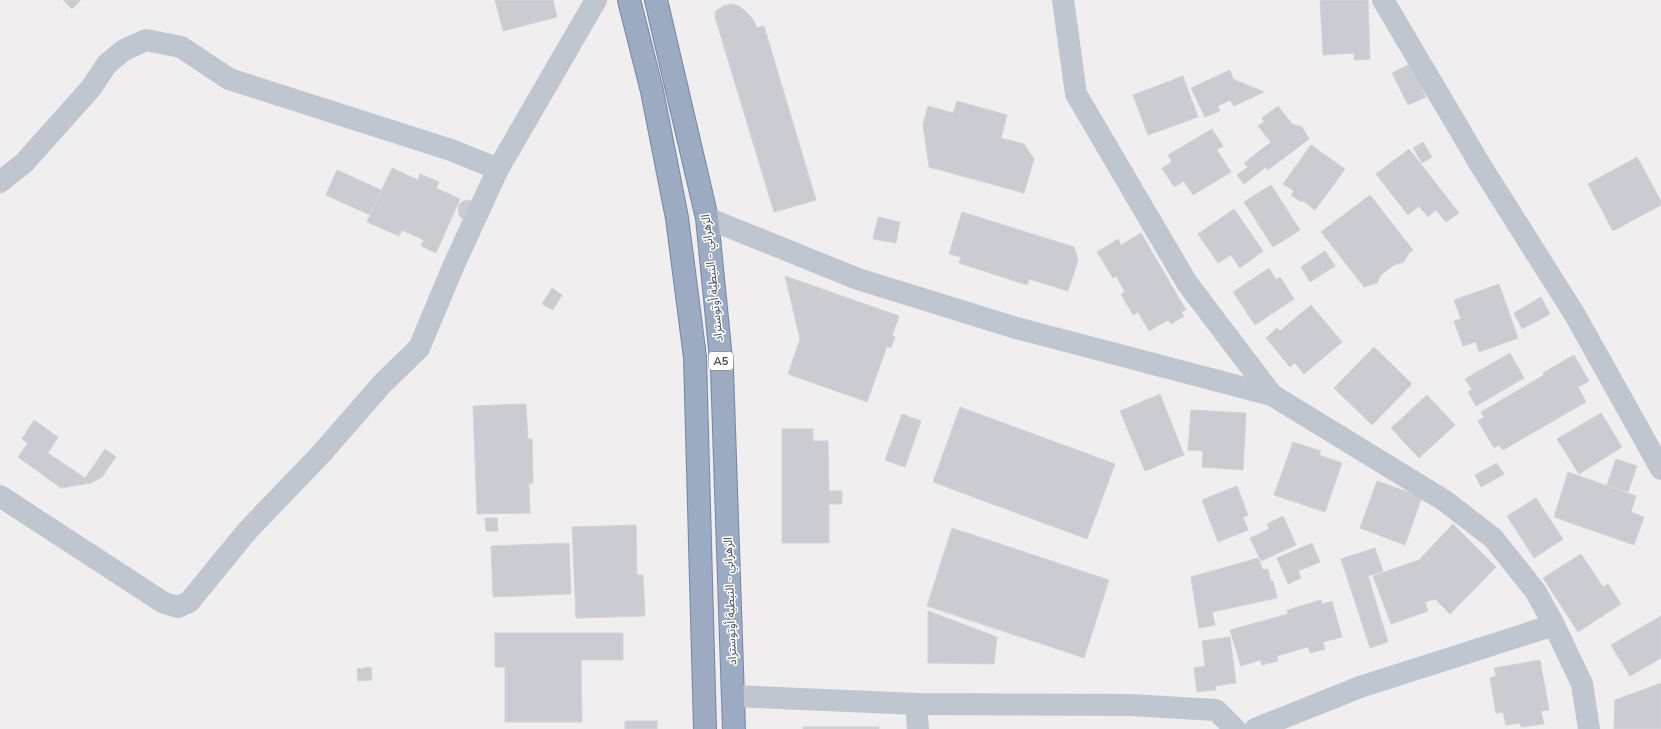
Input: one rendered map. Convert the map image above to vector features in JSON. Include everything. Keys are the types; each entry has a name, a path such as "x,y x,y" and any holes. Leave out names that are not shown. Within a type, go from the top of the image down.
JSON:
{"highway":[{"name":"الزهراني - النبطية أوتوستراد","path":"629,0 652,91 677,218 695,357 705,729"},
{"name":"الزهراني - النبطية أوتوستراد","path":"656,0 707,218 722,369 734,729"}],"street":[{"path":"0,496 125,576 164,603 178,607 189,602 248,530 321,454 382,384 419,348 453,267 498,169 596,0"},
{"path":"1064,0 1076,94 1187,283 1272,395"},
{"path":"1383,0 1481,166 1575,316 1661,469"},
{"path":"0,182 24,163 91,88 107,64 124,50 146,40 180,47 229,79 451,150 498,169"},
{"path":"707,218 858,279 1016,328 1272,395 1445,501 1493,538 1536,592 1554,625 1582,684 1589,729"},
{"path":"1255,729 1360,687 1554,625"},
{"path":"733,696 916,704 1130,705 1216,710 1235,729"},
{"path":"916,704 918,729"}],"building":[{"path":"63,0 81,0 72,9"},
{"path":"495,0 553,0 557,17 503,31"},
{"path":"1320,0 1368,0 1370,59 1354,60 1354,53 1323,55"},
{"path":"731,4 739,6 745,11 753,19 757,28 764,26 816,200 774,212 715,17 716,11 723,6"},
{"path":"1410,64 1426,97 1408,105 1392,73"},
{"path":"1230,70 1233,79 1264,92 1234,106 1230,100 1218,106 1220,111 1205,117 1191,88"},
{"path":"1183,76 1198,117 1148,135 1133,95"},
{"path":"957,101 1007,115 1001,138 1024,144 1034,159 1024,193 929,167 923,125 928,106 953,113"},
{"path":"1278,106 1292,124 1302,127 1309,139 1268,170 1266,167 1244,184 1237,175 1248,167 1244,163 1271,142 1258,126 1264,122 1262,118"},
{"path":"1212,129 1223,146 1217,150 1231,172 1193,195 1184,181 1174,187 1162,168 1172,162 1168,155"},
{"path":"1423,142 1432,157 1422,163 1413,148"},
{"path":"1311,145 1345,169 1315,210 1302,200 1301,202 1291,195 1294,191 1283,184"},
{"path":"1409,149 1459,213 1446,222 1436,210 1428,217 1419,206 1408,215 1376,174"},
{"path":"1637,157 1661,201 1661,205 1613,231 1588,184"},
{"path":"392,168 418,180 420,174 439,182 436,188 460,199 436,253 421,246 424,240 402,230 399,236 367,222"},
{"path":"337,170 381,190 370,215 326,195"},
{"path":"1271,185 1300,230 1273,247 1244,202"},
{"path":"1370,195 1413,250 1409,253 1404,262 1394,265 1381,275 1377,283 1364,287 1321,232"},
{"path":"469,200 474,203 466,220 460,217 458,211 459,205 463,201"},
{"path":"1234,209 1263,251 1240,268 1231,255 1218,263 1198,234"},
{"path":"962,212 1074,247 1078,260 1068,291 1029,279 1027,285 959,263 961,257 949,254"},
{"path":"878,217 900,222 896,243 873,239"},
{"path":"1141,233 1186,310 1181,312 1184,316 1171,324 1168,320 1149,331 1138,312 1133,315 1121,294 1125,292 1116,276 1113,278 1097,252 1118,239 1121,245"},
{"path":"1325,251 1335,266 1310,282 1301,267"},
{"path":"1269,268 1276,280 1280,277 1294,299 1255,325 1233,292"},
{"path":"785,276 899,316 892,336 895,337 891,348 887,346 867,402 788,374 800,339"},
{"path":"1499,284 1518,338 1479,352 1476,342 1463,346 1454,321 1461,319 1454,300"},
{"path":"552,288 562,295 553,310 542,304"},
{"path":"1541,297 1550,314 1522,329 1514,313"},
{"path":"1311,305 1342,342 1304,374 1295,363 1290,367 1266,338 1277,328 1280,331"},
{"path":"1374,347 1412,384 1372,425 1334,388"},
{"path":"1510,353 1524,378 1476,406 1468,392 1472,390 1465,379"},
{"path":"1574,355 1589,381 1578,387 1586,402 1503,450 1499,445 1494,448 1478,421 1484,417 1481,412 1544,375 1543,373"},
{"path":"1160,394 1184,455 1145,471 1120,411"},
{"path":"1427,395 1455,425 1419,458 1391,428"},
{"path":"526,404 528,439 532,439 533,483 529,484 530,513 477,514 473,406"},
{"path":"960,407 1115,464 1087,539 933,482"},
{"path":"1191,410 1246,413 1243,470 1202,467 1203,451 1188,450"},
{"path":"1601,413 1622,447 1579,474 1557,439"},
{"path":"902,414 921,421 905,467 885,460"},
{"path":"34,420 58,437 48,453 85,478 105,449 116,457 102,477 91,483 61,488 18,457 28,443 22,439"},
{"path":"782,429 813,429 813,441 828,441 829,491 842,491 842,504 829,504 829,543 782,543"},
{"path":"1293,442 1321,451 1319,455 1342,463 1325,512 1274,495"},
{"path":"1616,459 1637,466 1628,492 1607,485"},
{"path":"1497,463 1504,474 1481,487 1475,475"},
{"path":"1568,472 1636,496 1631,512 1644,517 1634,545 1554,517"},
{"path":"1377,481 1422,497 1405,545 1360,528"},
{"path":"1237,486 1248,515 1243,517 1248,530 1218,542 1202,500"},
{"path":"1536,498 1563,539 1534,558 1507,516"},
{"path":"1283,516 1296,545 1261,561 1250,538 1269,529 1267,524"},
{"path":"485,518 497,518 498,531 486,531"},
{"path":"1453,524 1496,567 1450,614 1435,599 1425,602 1428,611 1391,624 1373,576 1419,560"},
{"path":"636,525 637,575 643,575 645,616 576,618 572,527"},
{"path":"952,528 1109,580 1084,658 927,606"},
{"path":"569,543 571,594 493,597 491,546"},
{"path":"1312,543 1320,562 1298,571 1301,578 1288,584 1277,558"},
{"path":"1375,548 1383,571 1368,576 1388,642 1370,648 1341,559"},
{"path":"1581,554 1603,587 1608,584 1621,604 1578,632 1543,578"},
{"path":"1258,558 1263,570 1268,569 1271,582 1273,581 1277,598 1212,612 1215,625 1199,628 1191,577"},
{"path":"1321,600 1322,604 1332,601 1342,637 1323,642 1325,649 1310,653 1308,647 1277,656 1278,661 1262,665 1260,660 1241,666 1230,630 1288,614 1287,610"},
{"path":"928,611 997,637 994,664 928,663"},
{"path":"1661,616 1661,658 1630,676 1611,645"},
{"path":"495,633 623,633 623,660 581,660 582,722 505,722 505,667 495,667"},
{"path":"1230,637 1236,683 1215,686 1216,690 1197,692 1194,668 1205,666 1202,641"},
{"path":"1540,660 1549,710 1541,711 1544,724 1521,727 1520,723 1506,725 1503,712 1496,713 1490,678 1496,676 1494,668"},
{"path":"371,667 372,680 358,681 357,669"},
{"path":"1661,683 1661,729 1614,729 1615,700"},
{"path":"625,721 657,721 657,729 625,729"},
{"path":"803,727 879,727 879,729 803,729"}]}
